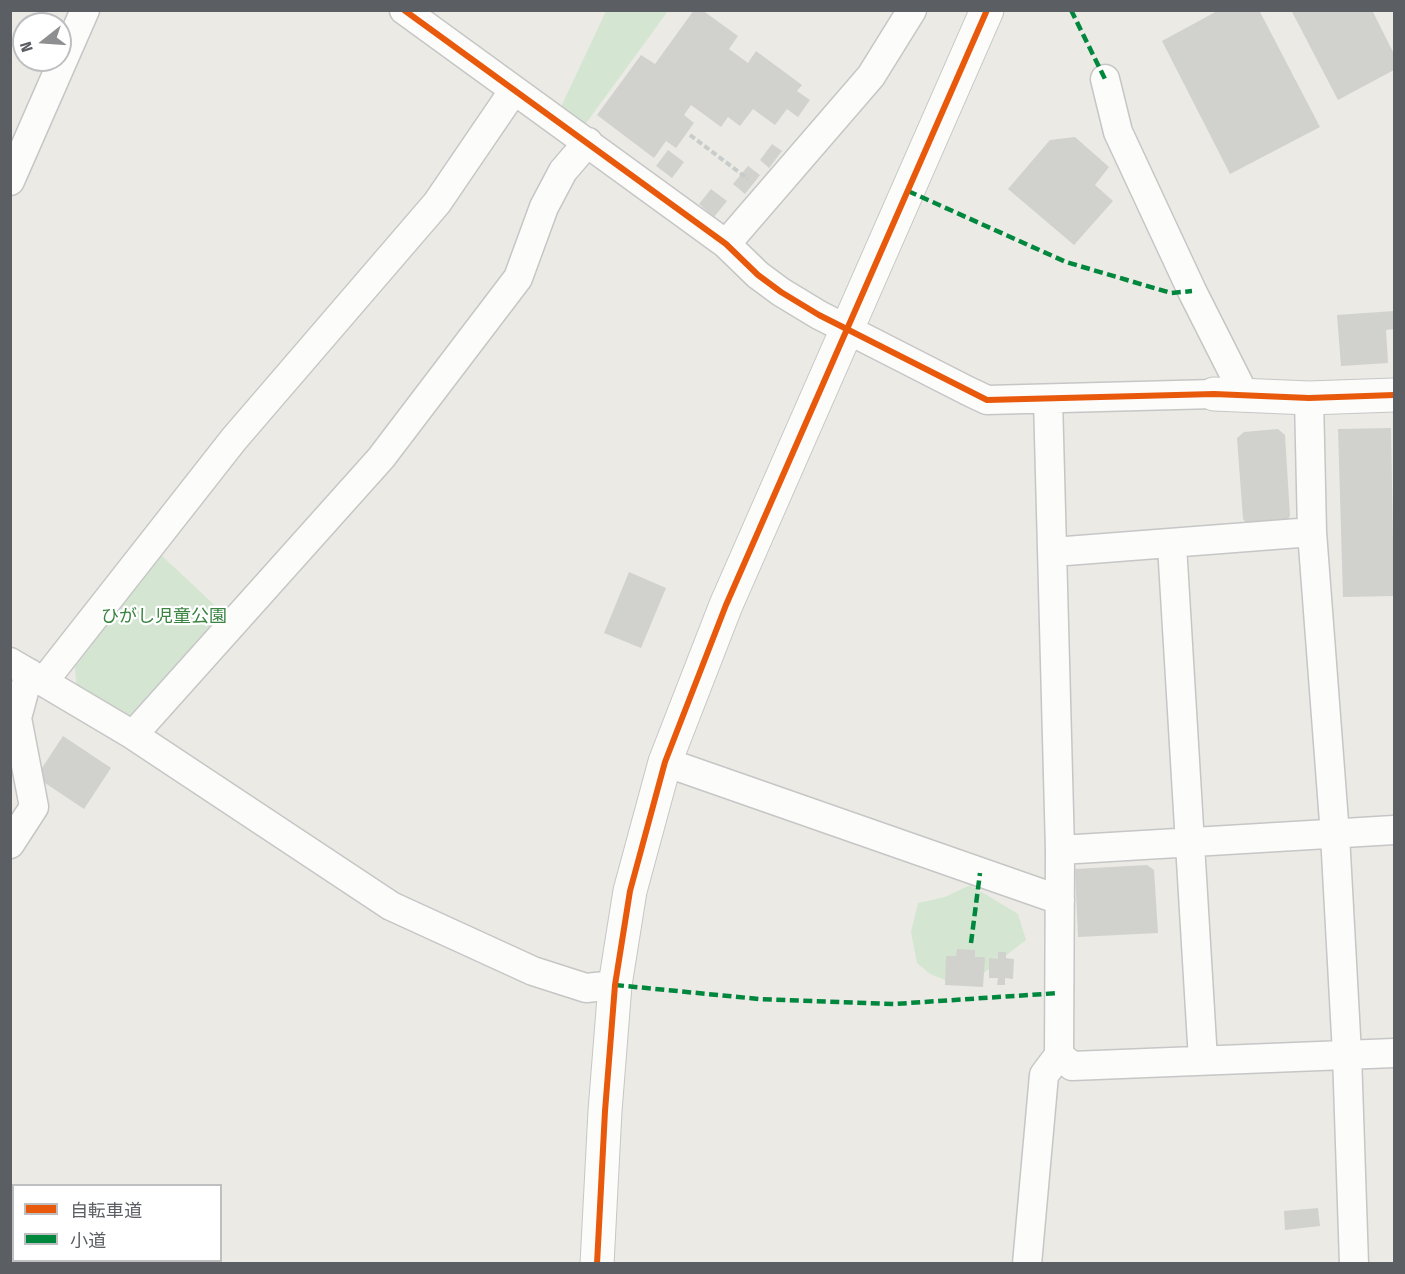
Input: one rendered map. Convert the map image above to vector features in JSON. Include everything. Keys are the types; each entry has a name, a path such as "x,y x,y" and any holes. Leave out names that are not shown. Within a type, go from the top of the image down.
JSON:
{"street":[{"path":"10,181 85,10"},
{"path":"404,10 726,244 758,275 781,292 847,329 987,400 1229,394 1309,398 1395,395"},
{"path":"726,244 770,196 871,76 912,10"},
{"path":"597,1263 604,1111 615,985 630,891 665,762 726,605 987,10"},
{"path":"1105,80 1118,132 1192,291 1229,394"},
{"path":"10,844 34,807 17,718 28,672 437,204 514,90"},
{"path":"133,735 395,439 518,278 544,207 563,171 588,142"},
{"path":"1309,398 1312,532 1335,835 1347,1054 1354,1263"},
{"path":"1027,1263 1044,1075 1059,1055 1060,850 1048,399"},
{"path":"1053,552 1172,545 1312,532"},
{"path":"1172,545 1203,1060"},
{"path":"28,672 133,735 391,906 533,971 586,988 615,985"},
{"path":"665,762 1060,900"},
{"path":"1060,850 1395,830"},
{"path":"1059,1055 1072,1066 1395,1053"}],"path":[{"path":"690,135 770,196"}],"green space":[{"path":"606,11 668,11 584,126 560,109"},
{"name":"ひがし児童公園","path":"159,553 223,613 132,717 119,719 77,693 75,667"},
{"path":"970,885 1018,914 1026,940 980,976 951,982 930,974 917,963 911,932 918,903 945,897"}],"building":[{"path":"694,10 702,10 738,36 729,49 748,63 756,51 802,85 797,91 810,100 798,117 787,109 775,125 753,109 740,126 728,117 721,127 691,105 684,115 694,123 676,148 666,141 654,158 597,115 641,55 655,64"},
{"path":"1219,10 1259,10 1320,127 1230,174 1162,41"},
{"path":"1291,10 1372,10 1394,54 1394,70 1338,100"},
{"path":"1075,137 1109,167 1095,185 1113,201 1074,245 1008,189 1050,140"},
{"path":"772,144 782,151 769,168 760,160"},
{"path":"668,150 684,162 672,178 656,166"},
{"path":"748,166 760,175 745,194 733,184"},
{"path":"711,189 727,201 714,217 699,204"},
{"path":"1394,311 1394,329 1386,330 1388,363 1341,366 1337,315"},
{"path":"1391,428 1394,596 1343,597 1338,429"},
{"path":"1278,429 1285,435 1290,516 1285,524 1249,526 1243,519 1237,438 1244,432"},
{"path":"629,572 666,588 641,648 604,633"},
{"path":"63,736 111,768 84,809 36,777"},
{"path":"1147,865 1154,870 1158,933 1078,937 1075,869"},
{"path":"957,949 975,950 975,957 985,957 983,987 945,985 946,956 956,956"},
{"path":"998,952 1006,952 1006,958 1014,959 1013,979 1005,978 1005,985 997,985 998,978 989,978 989,958 998,959"},
{"path":"1318,1208 1320,1226 1285,1230 1284,1211"}],"marked path":[{"path":"1071,10 1105,79"},
{"path":"908,191 1066,262 1171,293 1192,291"},
{"path":"971,943 980,873"},
{"path":"615,985 759,999 894,1004 1059,993"}],"cycle path":[{"path":"404,10 726,244 758,275 781,292 819,315 987,400 1214,394 1309,398 1394,395"},
{"path":"597,1264 605,1111 615,985 630,891 665,762 726,605 987,10"}]}
